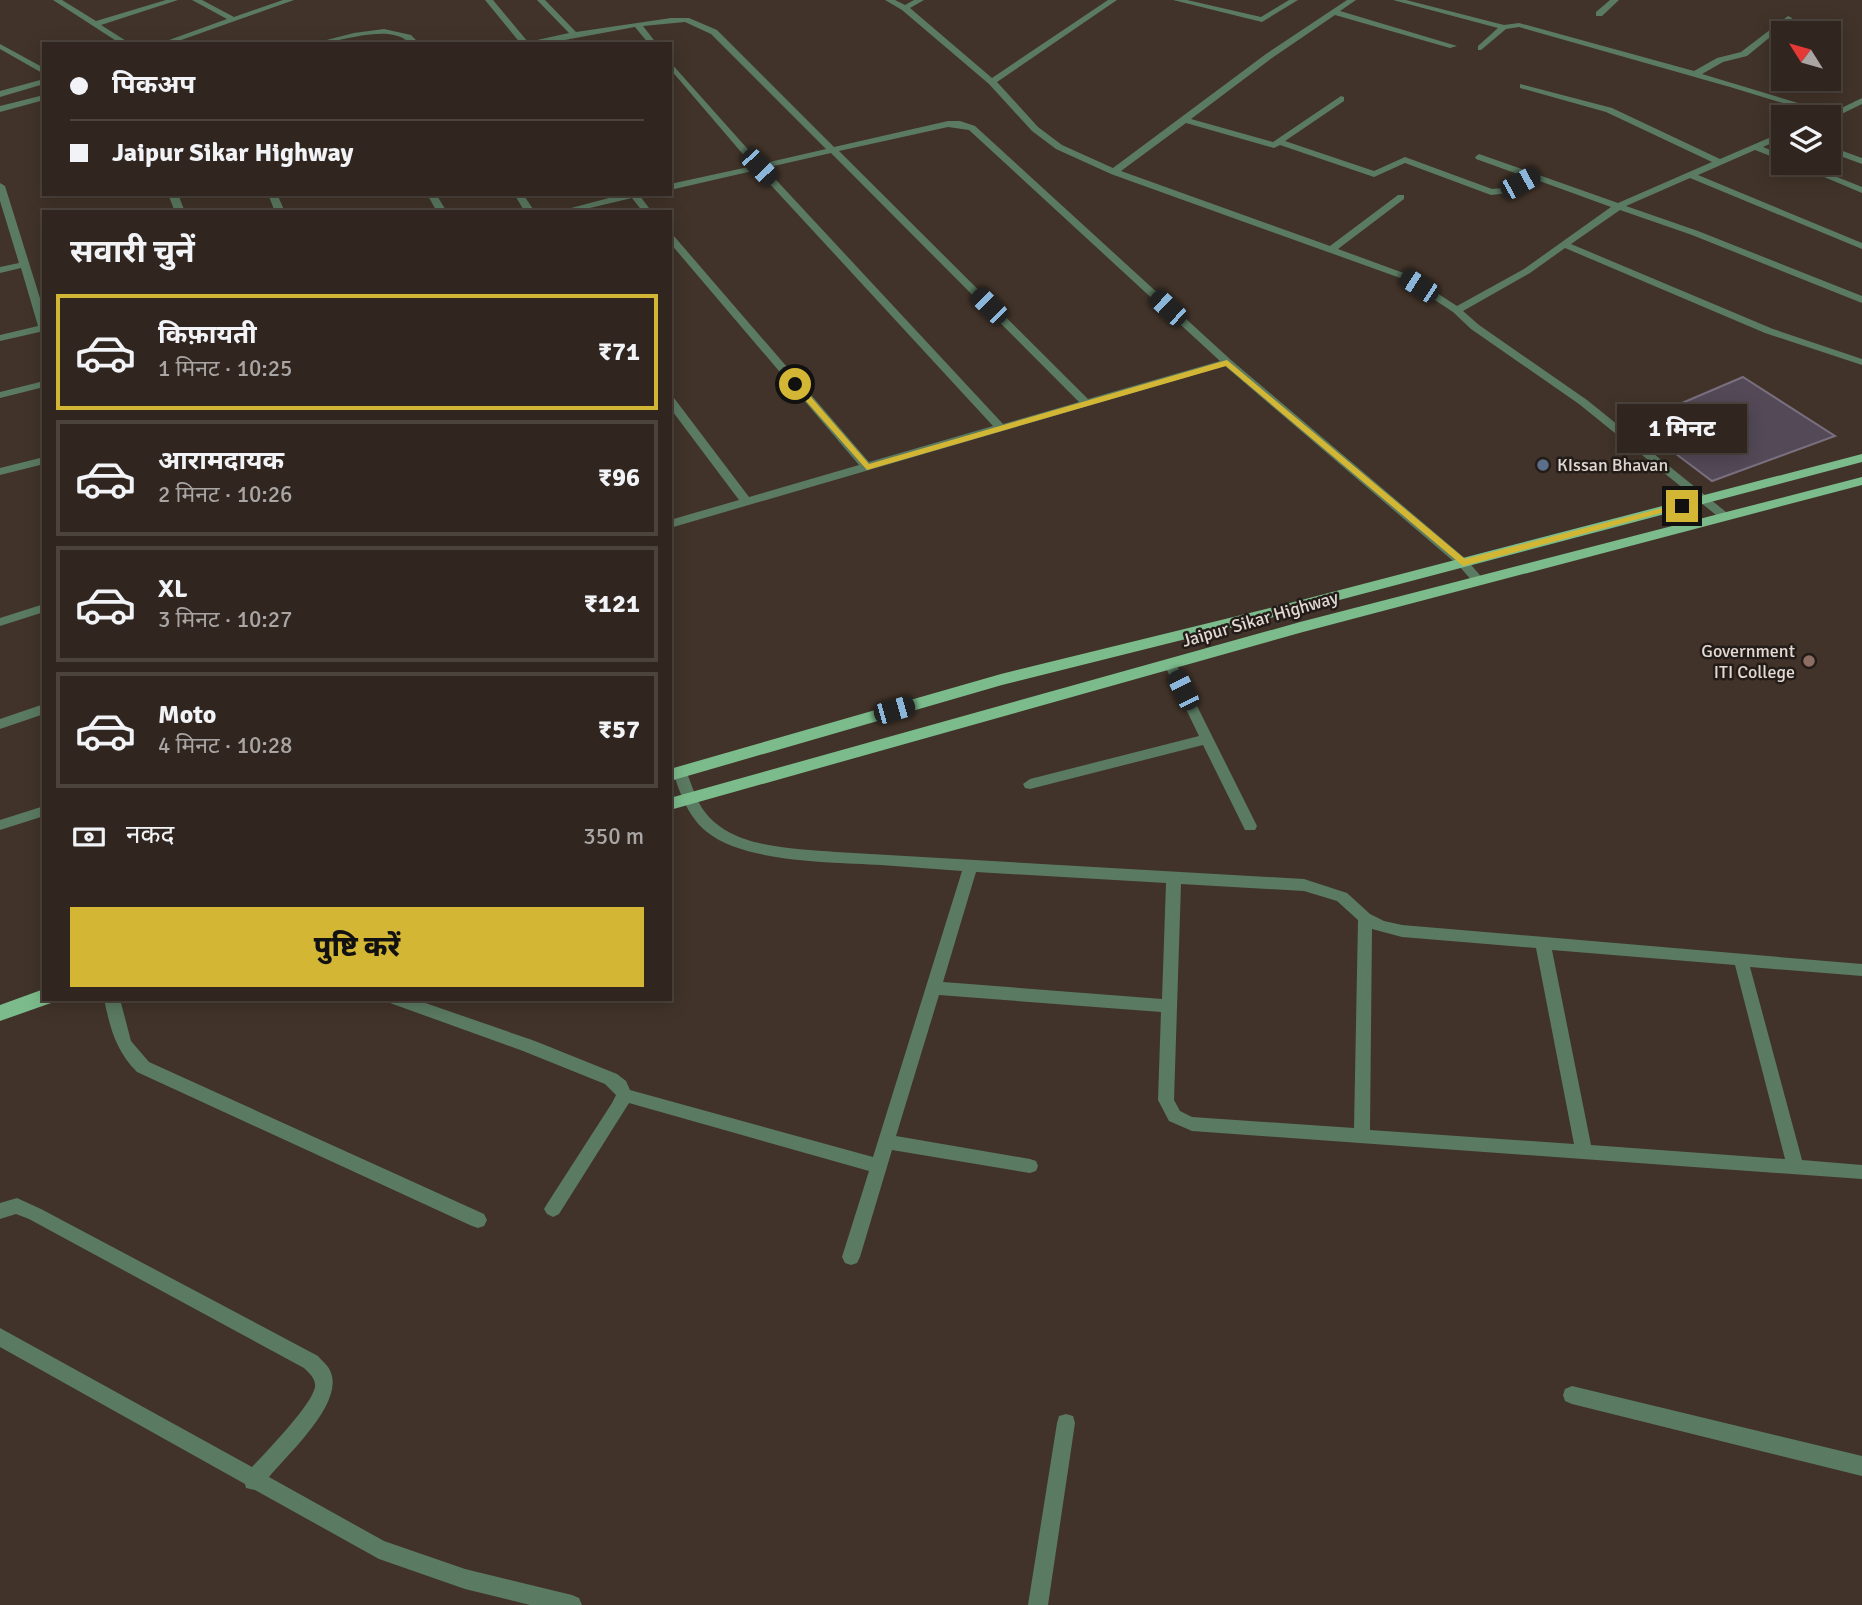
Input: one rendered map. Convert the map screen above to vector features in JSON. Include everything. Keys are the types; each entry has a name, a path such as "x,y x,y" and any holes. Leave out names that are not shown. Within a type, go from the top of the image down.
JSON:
{"main road":[{"name":"Jaipur Sikar Highway","path":"675,773 1001,680 1862,458"},
{"name":"Jaipur Sikar Highway","path":"672,803 1300,627 1862,481"},
{"path":"0,1013 42,998"}],"street":[{"path":"58,0 124,42"},
{"path":"95,24 174,0"},
{"path":"196,0 233,19"},
{"path":"168,42 290,0"},
{"path":"489,0 523,42"},
{"path":"541,0 575,35"},
{"path":"889,0 905,8 992,82 1035,129 1059,147 1114,172 1406,277 1457,310 1475,327 1583,402 1725,516"},
{"path":"905,8 920,0"},
{"path":"992,82 1113,0"},
{"path":"1177,0 1262,20 1294,0"},
{"path":"1114,172 1269,56 1352,0"},
{"path":"1397,0 1504,27 1519,25 1695,74 1792,105"},
{"path":"1599,14 1615,0"},
{"path":"1335,12 1453,46"},
{"path":"1695,74 1720,60 1744,54 1788,18"},
{"path":"540,42 637,24 686,20 713,32 1086,403"},
{"path":"637,24 651,42"},
{"path":"1481,48 1504,27"},
{"path":"337,42 394,30 404,32 414,42"},
{"path":"0,46 42,71"},
{"path":"672,66 759,167 1000,427"},
{"path":"0,94 42,82"},
{"path":"1523,86 1609,110 1721,163"},
{"path":"0,109 42,98"},
{"path":"1186,120 1269,145 1279,142 1342,99"},
{"path":"1841,112 1862,101"},
{"path":"672,187 948,124 972,128 1227,362 1463,563 1478,580"},
{"path":"1457,310 1527,271 1620,205 1771,140"},
{"path":"1279,142 1374,174 1405,160 1491,192 1506,191 1534,176"},
{"path":"1755,147 1771,153"},
{"path":"1841,154 1862,162"},
{"path":"1479,157 1620,205 1862,300"},
{"path":"1691,175 1862,246"},
{"path":"1825,175 1862,190"},
{"path":"0,186 42,321"},
{"path":"569,210 632,196"},
{"path":"1333,249 1401,197"},
{"path":"672,239 867,467"},
{"path":"1565,245 1769,331 1862,362"},
{"path":"0,270 25,264"},
{"path":"0,338 42,328"},
{"path":"672,523 1227,362"},
{"path":"0,395 42,384"},
{"path":"672,403 746,502"},
{"path":"0,472 42,461"},
{"path":"0,622 42,609"},
{"path":"1170,664 1250,826"},
{"path":"0,724 42,710"},
{"path":"1030,783 1207,740"},
{"path":"675,773 689,799 710,827 728,838 804,854 1304,885 1342,897 1365,918 1380,926 1402,931 1862,970"},
{"path":"0,825 42,812"},
{"path":"851,1257 971,866"},
{"path":"1174,878 1166,1100 1168,1111 1179,1120 1192,1124 1862,1172"},
{"path":"1362,1136 1365,918"},
{"path":"1543,943 1584,1153"},
{"path":"1741,960 1796,1169"},
{"path":"934,988 1169,1006"},
{"path":"113,1001 128,1054 144,1067 478,1220"},
{"path":"401,1001 611,1079 620,1086 624,1095"},
{"path":"624,1095 879,1166"},
{"path":"553,1209 624,1095"},
{"path":"887,1142 1030,1166"},
{"path":"0,1211 17,1206 35,1214 311,1362 323,1375 324,1390 313,1411 253,1481"},
{"path":"0,1337 253,1481 379,1549 465,1580 572,1605"},
{"path":"1572,1395 1862,1466"},
{"path":"1038,1605 1066,1423"}],"building":[{"path":"1743,377 1835,436 1712,481 1635,423"}],"place":[{"name":"KIssan Bhavan","path":"1543,465"},
{"name":"Government ITI College","path":"1809,661"}],"route":[{"path":"795,384 867,467 1227,362 1463,563 1682,506"}]}
